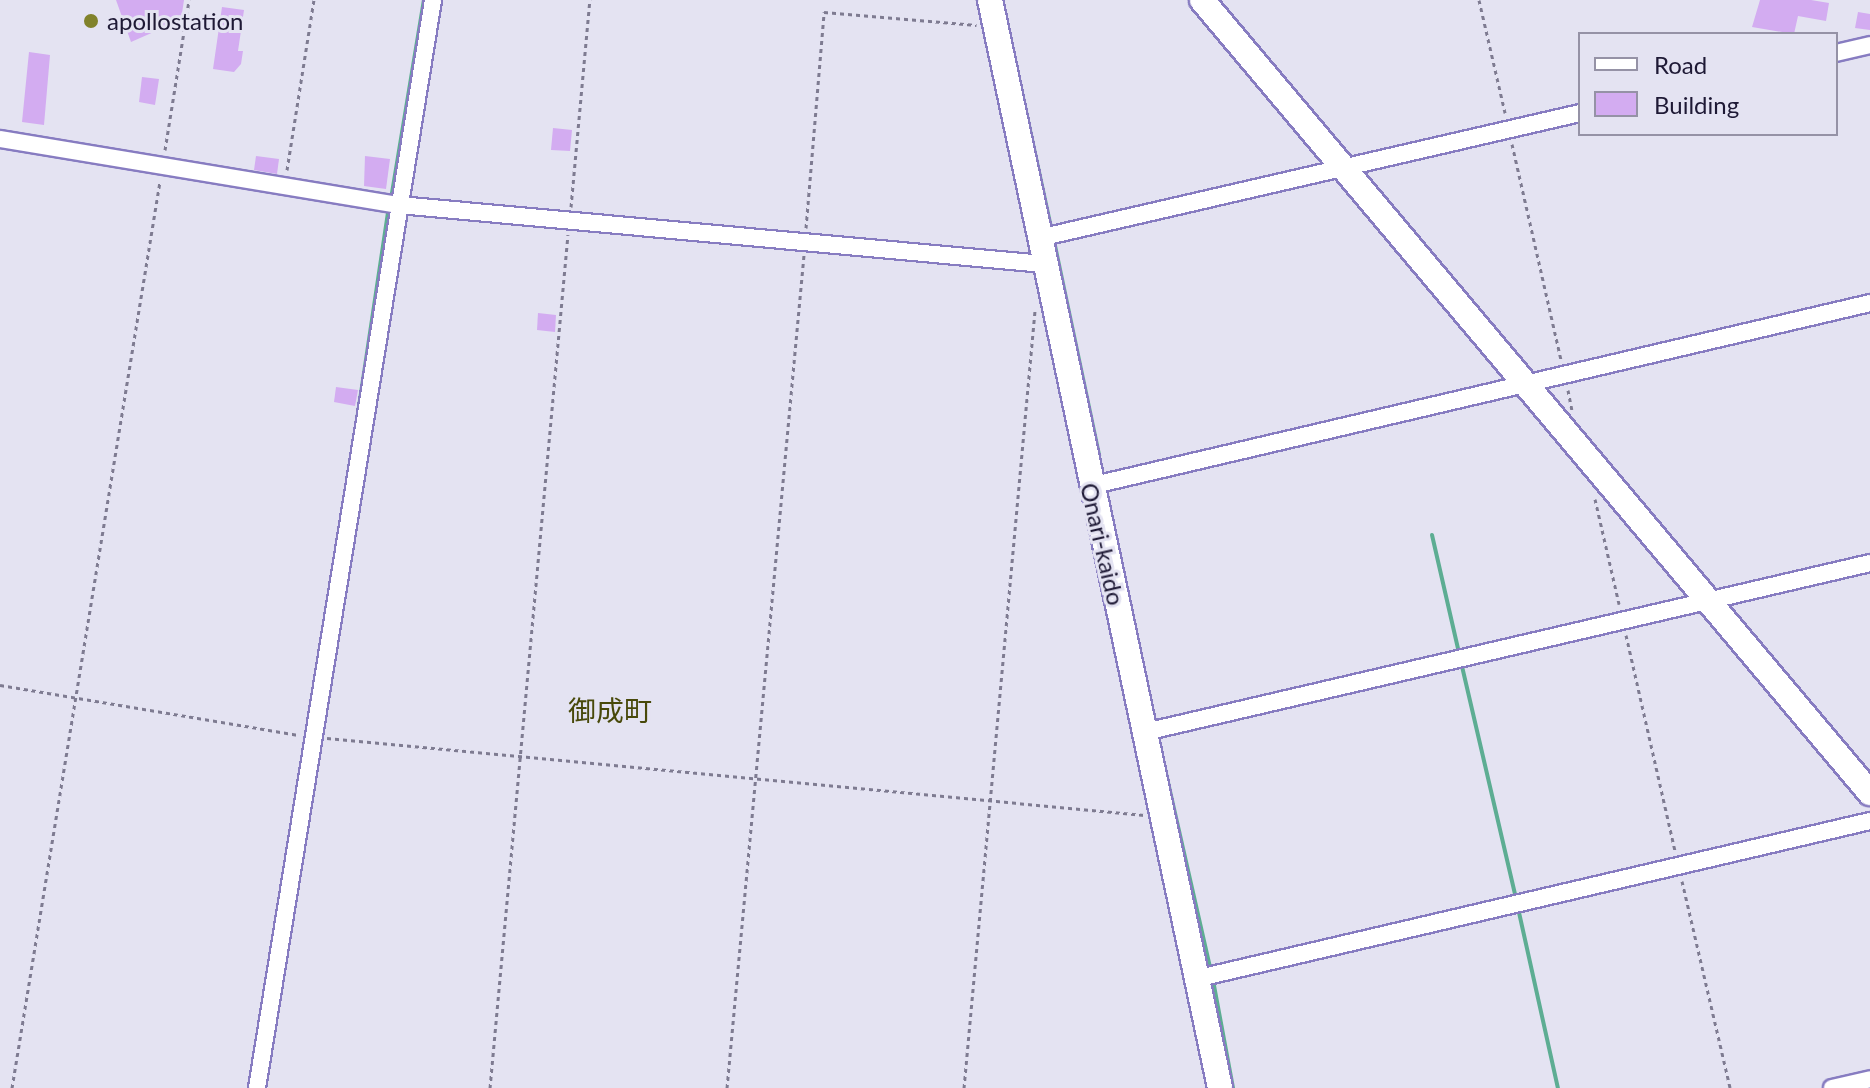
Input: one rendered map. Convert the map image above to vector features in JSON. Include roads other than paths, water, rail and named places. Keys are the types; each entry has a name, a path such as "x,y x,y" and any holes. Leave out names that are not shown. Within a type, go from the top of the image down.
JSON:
{"street":[{"path":"257,1088 433,0"},
{"name":"Onari-kaido","path":"990,0 1043,264 1199,978 1220,1088"},
{"path":"1202,0 1870,793"},
{"path":"1838,53 1870,45"},
{"path":"1039,238 1578,113"},
{"path":"0,139 399,205 1043,264"},
{"path":"1090,486 1870,303"},
{"path":"1145,732 1870,563"},
{"path":"1199,978 1870,821"},
{"path":"1832,1088 1870,1079"}],"waterway":[{"path":"391,199 424,0"},
{"path":"1004,10 1052,232"},
{"path":"354,440 389,207"},
{"path":"1054,241 1099,455"},
{"path":"1432,535 1459,653"},
{"path":"1461,662 1516,899"},
{"path":"1157,734 1211,971"},
{"path":"273,941 306,737"},
{"path":"1518,908 1558,1088"},
{"path":"1213,980 1233,1088"}],"place":[{"name":"apollostation","path":"91,21"}],"district":[{"name":"御成町","path":"610,710"}]}
